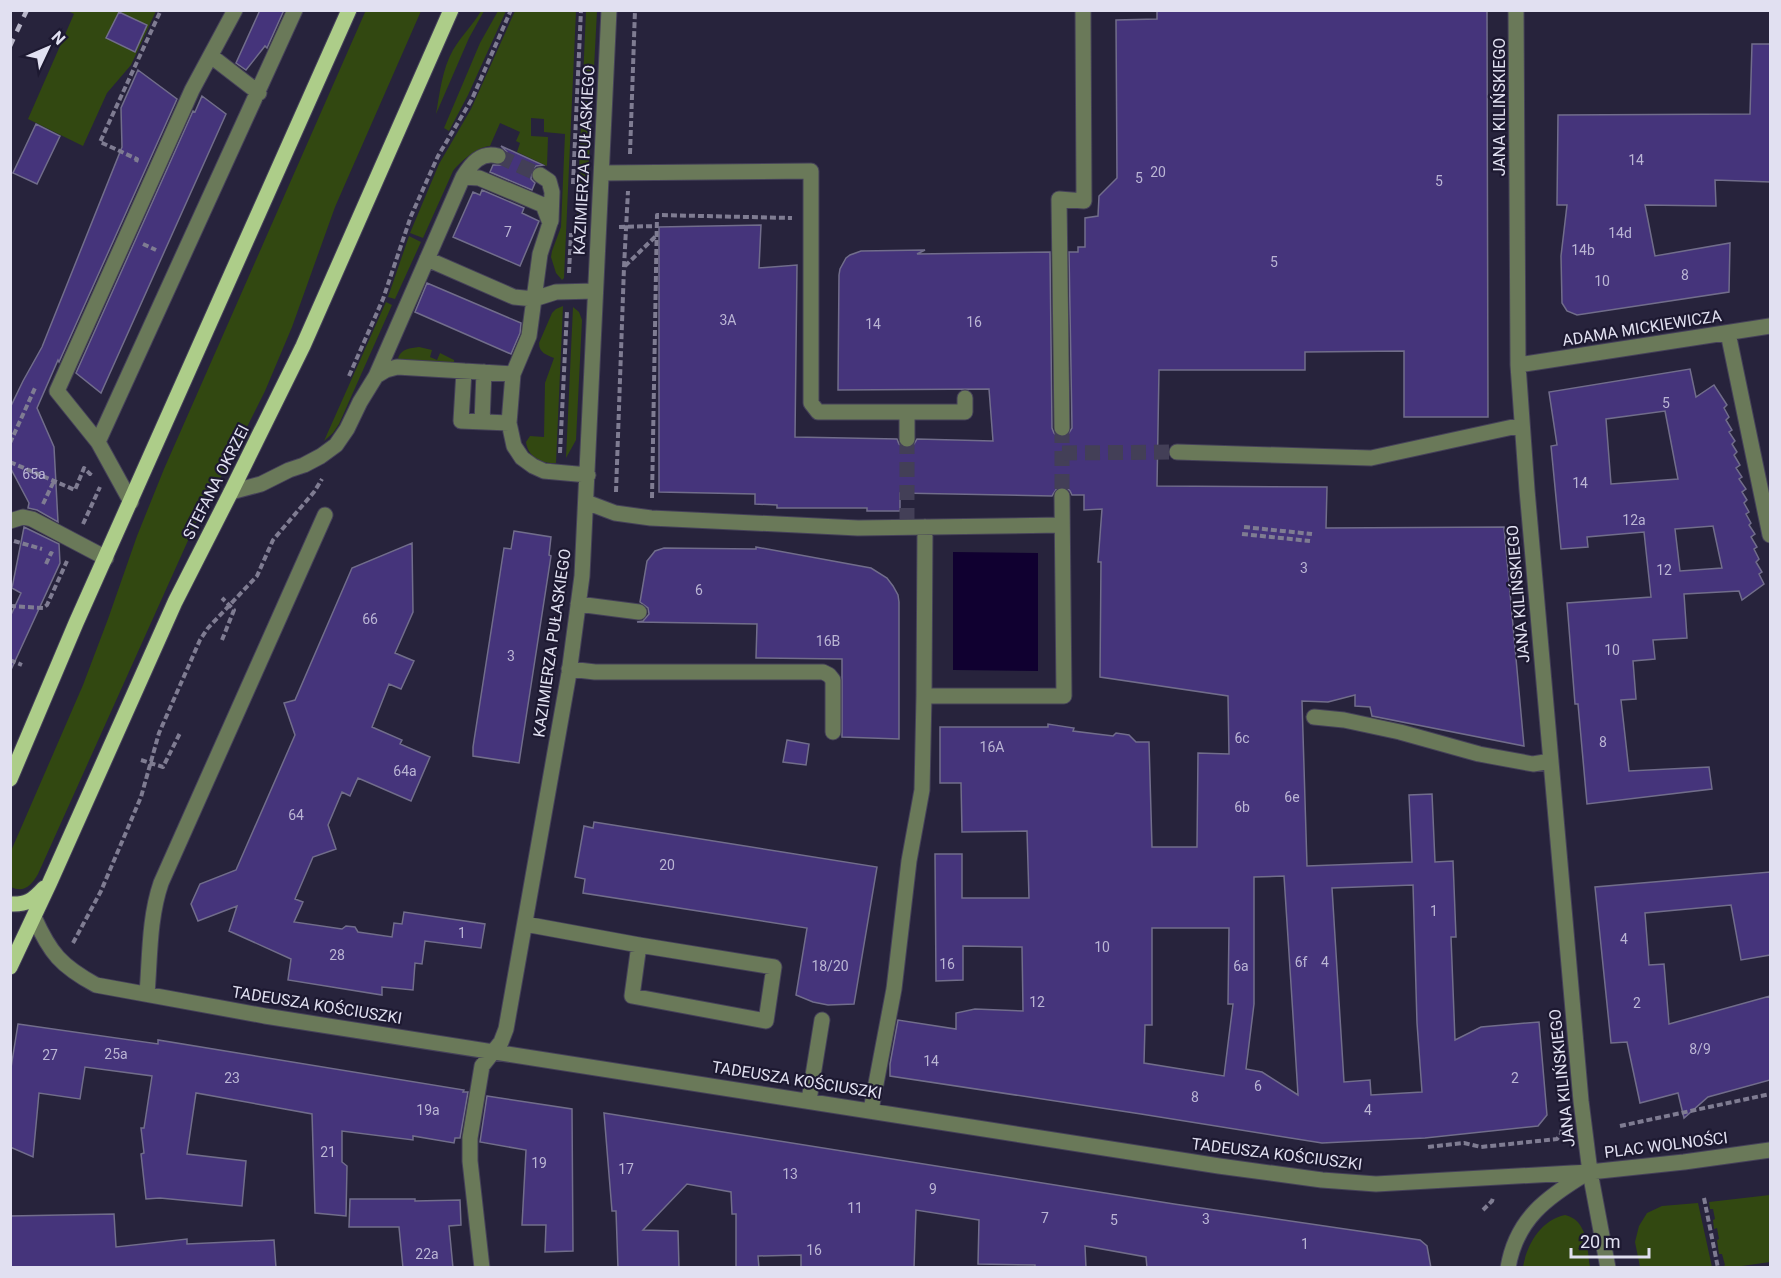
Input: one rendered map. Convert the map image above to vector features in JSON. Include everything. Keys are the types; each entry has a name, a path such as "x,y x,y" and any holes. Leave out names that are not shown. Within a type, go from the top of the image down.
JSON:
{"main road":[{"path":"10,779 76,623 349,10"},
{"name":"STEFANA OKRZEI","path":"10,967 175,602 303,346 451,10"},
{"path":"10,904 22,905 34,899 50,882"}],"street":[{"path":"131,502 98,442 57,391 192,90 235,10"},
{"path":"98,442 295,10"},
{"name":"KAZIMIERZA PUŁASKIEGO","path":"482,1268 470,1161 470,1138 482,1066 501,1042 506,1029 569,669 582,576 609,10"},
{"path":"1062,428 1059,199 1084,201 1083,10"},
{"name":"JANA KILIŃSKIEGO","path":"1516,10 1518,365 1522,424 1581,1101 1590,1172 1608,1268"},
{"path":"211,56 259,93"},
{"path":"231,492 261,484 304,465 336,445 376,376 463,177 470,166 481,156 490,154 498,156"},
{"path":"602,173 811,171 811,404 818,412 965,412 965,398"},
{"path":"540,175 549,181 552,192 550,223 540,254 528,336 513,374 509,423 514,446 522,458 533,466 544,471 588,475"},
{"path":"463,177 479,178 543,205 550,223"},
{"path":"427,259 514,297 534,298 556,292 595,291"},
{"name":"ADAMA MICKIEWICZA","path":"1518,365 1770,326"},
{"path":"1728,333 1770,536"},
{"path":"376,376 386,370 397,368 513,374"},
{"path":"464,371 461,421 509,423"},
{"path":"482,422 484,372"},
{"path":"907,412 907,439"},
{"path":"1177,452 1371,458 1522,424"},
{"path":"924,696 1064,696 1062,496"},
{"path":"586,502 615,513 651,518 858,528 1062,525"},
{"path":"147,994 154,914 161,883 325,515"},
{"path":"10,521 23,517 32,519 106,558"},
{"path":"872,1110 894,989 909,861 922,790 925,527"},
{"path":"578,604 639,612"},
{"path":"569,669 595,672 823,672 833,680 833,732"},
{"path":"1314,717 1344,720 1400,732 1479,754 1511,760 1533,764 1551,761"},
{"name":"TADEUSZA KOŚCIUSZKI","path":"34,917 43,938 53,952 73,972 96,984 265,1016 1218,1166 1322,1180 1376,1184 1590,1172"},
{"path":"525,924 774,967 766,1021 632,996 639,945"},
{"path":"809,1100 822,1020"},
{"name":"PLAC WOLNOŚCI","path":"1508,1268 1518,1233 1536,1209 1552,1194 1590,1172 1770,1150"}],"path":[{"path":"133,169 137,159 100,142 161,10"},
{"path":"572,192 581,10"},
{"path":"615,513 635,10"},
{"path":"651,518 657,215 796,219"},
{"path":"559,473 571,226"},
{"path":"624,267 657,235"},
{"path":"10,443 39,378"},
{"path":"10,462 75,490 84,468 90,474 93,471"},
{"path":"10,606 43,608 47,605 101,483 113,469"},
{"path":"42,508 54,481"},
{"path":"1244,527 1312,534"},
{"path":"1242,534 1310,541"},
{"path":"14,541 45,550"},
{"path":"46,564 51,553 67,561"},
{"path":"222,598 234,610 222,640"},
{"path":"10,660 22,665"},
{"path":"141,760 164,767 180,734"},
{"path":"1620,1126 1770,1094"},
{"path":"1428,1146 1464,1143 1481,1147 1557,1138 1561,1134 1562,1124"},
{"path":"1483,1210 1492,1201 1494,1191"},
{"path":"1704,1198 1718,1268"}],"green space":[{"path":"366,10 421,11 335,207 292,327 265,391 195,525 38,874 33,882 23,889 11,887 11,851 83,685 164,469"},
{"path":"68,11 156,11 131,65 107,93 83,146 28,119 74,14"},
{"path":"481,11 484,11 469,38 436,114 449,58"},
{"path":"498,11 506,11 449,131 444,128 480,43"},
{"path":"515,11 576,11 564,278 562,280 556,273 551,257 561,227 565,134 544,132 544,119 531,118 531,136 548,137 547,166 517,152 520,143 516,141 520,132 500,123 490,146 470,155 453,171 423,238 410,233 439,164 471,109"},
{"path":"586,11 597,11 586,219 581,219 577,216"},
{"path":"409,236 421,242 395,299 388,297"},
{"path":"386,302 392,305 339,424 324,441"},
{"path":"563,306 556,463 550,463 532,456 526,442 530,436 544,437 545,383 554,358 542,351 539,343 552,313"},
{"path":"573,307 579,312 582,320 576,440 566,458"},
{"path":"419,347 432,350 430,357 437,360 440,353 454,360 454,363 400,361 398,358 404,351"},
{"path":"1770,1195 1770,1262 1723,1267 1725,1265 1722,1254 1719,1254 1717,1228 1714,1229 1713,1209 1710,1209 1709,1202"},
{"path":"1698,1203 1712,1267 1640,1267 1635,1242 1639,1226 1647,1213 1662,1206"},
{"path":"1565,1215 1573,1218 1582,1229 1587,1244 1590,1267 1523,1267 1528,1250 1537,1234 1549,1222"}],"shaded area":[{"path":"953,552 1038,553 1038,671 953,670"}],"building":[{"path":"260,10 284,10 267,48 265,46 246,70 236,63"},
{"path":"1157,10 1487,10 1488,417 1404,417 1404,351 1305,352 1305,370 1159,370 1157,486 1327,487 1326,528 1504,527 1524,746 1372,716 1370,707 1355,706 1355,695 1328,702 1302,701 1307,866 1412,862 1409,795 1432,794 1435,862 1453,861 1456,937 1451,937 1455,1040 1481,1027 1539,1022 1547,1115 1538,1126 1425,1138 1322,1143 890,1076 898,1020 956,1029 956,1013 975,1009 1023,1011 1022,947 963,946 963,980 936,981 935,854 962,854 962,898 1029,898 1027,831 962,832 961,783 940,783 940,727 1048,727 1048,724 1074,728 1073,731 1113,736 1116,733 1129,735 1136,742 1149,742 1152,847 1197,847 1198,753 1229,754 1228,696 1100,677 1101,562 1098,562 1102,509 1084,510 1084,495 1072,495 1066,487 1057,488 1052,496 900,493 900,511 867,511 867,508 777,508 777,505 755,504 755,494 659,492 659,227 761,225 759,268 797,265 795,437 897,439 899,444 906,449 912,447 917,439 993,441 989,389 838,390 839,275 846,258 861,251 925,250 917,254 1050,252 1052,428 1058,437 1067,436 1072,428 1069,252 1078,252 1078,247 1085,247 1085,218 1098,216 1099,196 1117,178 1116,20 1157,19","holes":["1284,876 1294,1031 1298,1095 1262,1072 1246,1069 1254,1004 1254,877","1413,885 1417,1023 1422,1092 1371,1095 1370,1080 1344,1082 1332,888","1152,928 1229,928 1228,1004 1233,1004 1224,1076 1144,1063 1145,1025 1152,1025"]},
{"path":"119,12 147,25 135,52 106,38"},
{"path":"1752,44 1770,44 1770,182 1715,180 1716,206 1645,205 1655,256 1730,243 1729,292 1577,315 1567,311 1562,303 1561,256 1567,205 1557,205 1558,115 1750,114"},
{"path":"138,70 177,99 37,408 54,447 58,522 37,510 28,508 29,503 10,467 10,408 42,347 122,147 121,108"},
{"path":"202,96 226,114 101,393 76,373 193,111 195,112"},
{"path":"36,124 60,136 37,184 13,173"},
{"path":"501,146 543,165 536,166 532,170 531,179 535,183 532,190 490,172 493,165 502,165 507,158 507,152"},
{"path":"482,190 524,208 522,213 539,221 520,266 453,237 473,192 480,195"},
{"path":"427,283 521,323 520,333 511,354 415,312"},
{"path":"1690,369 1696,397 1714,385 1727,405 1724,408 1729,417 1726,420 1732,430 1729,432 1735,441 1732,444 1737,452 1734,455 1740,465 1736,468 1742,477 1739,479 1746,489 1742,492 1747,500 1744,503 1749,512 1746,514 1755,534 1751,537 1757,547 1754,549 1759,559 1756,562 1762,572 1759,574 1764,584 1742,600 1739,591 1684,594 1687,638 1653,640 1655,659 1633,661 1636,699 1621,700 1629,771 1709,767 1712,789 1587,804 1578,704 1575,704 1567,603 1651,597 1644,532 1587,537 1588,547 1561,549 1551,446 1557,445 1549,392","holes":["1665,411 1678,479 1611,484 1606,419","1713,526 1722,568 1680,571 1675,529"]},
{"path":"24,527 59,544 60,563 10,672 10,617 21,593 12,588"},
{"path":"514,531 551,537 549,555 551,556 519,763 473,756 504,548 511,549"},
{"path":"412,543 413,612 395,653 414,661 401,689 389,684 372,727 402,740 400,744 430,757 411,801 358,778 350,796 342,792 328,825 336,849 313,857 295,899 303,902 294,922 342,929 346,926 355,927 358,932 392,937 394,923 402,924 404,912 485,924 481,948 425,941 422,964 415,963 413,990 382,987 382,995 288,980 291,959 229,931 237,906 198,921 191,904 200,884 236,870 295,735 284,703 295,700 352,568"},
{"path":"756,547 871,568 887,578 893,586 899,602 899,739 842,737 842,659 756,658 757,624 637,622 643,621 649,614 648,608 640,602 647,561 655,551 664,548 756,549"},
{"path":"787,740 809,744 806,765 783,762"},
{"path":"594,822 877,867 854,1004 828,1005 796,995 807,928 583,893 585,879 575,877 584,826 593,828"},
{"path":"1770,872 1770,955 1741,960 1731,905 1645,913 1649,965 1664,964 1669,1024 1770,996 1770,1080 1708,1097 1684,1118 1678,1093 1640,1103 1627,1042 1611,1043 1595,887"},
{"path":"18,1024 158,1044 158,1040 464,1090 463,1092 468,1092 460,1138 455,1138 454,1143 413,1136 413,1140 342,1131 342,1162 347,1166 346,1216 315,1213 312,1114 196,1093 187,1154 246,1161 242,1206 160,1198 146,1199 141,1154 144,1153 141,1128 144,1128 152,1076 85,1067 80,1099 39,1093 33,1157 10,1147 10,1074"},
{"path":"487,1096 572,1109 573,1251 545,1252 546,1225 522,1225 526,1150 480,1142"},
{"path":"604,1113 1174,1204 1420,1240 1427,1246 1431,1268 1147,1268 1146,1257 1085,1246 1086,1268 1035,1268 1035,1265 978,1264 979,1220 916,1210 914,1268 801,1268 801,1255 758,1256 759,1268 736,1268 736,1214 732,1214 731,1192 687,1184 643,1230 678,1231 679,1268 618,1268 616,1211 612,1211"},
{"path":"350,1199 460,1200 461,1225 449,1226 453,1268 403,1268 399,1227 349,1227"},
{"path":"114,1214 116,1247 187,1239 187,1244 274,1240 276,1268 10,1268 10,1216"}],"tunnel":[{"path":"498,156 540,175"},
{"path":"1062,428 1062,496"},
{"path":"907,439 907,527"},
{"path":"1062,453 1177,452"}],"railway":[{"path":"10,46 27,10"}]}
